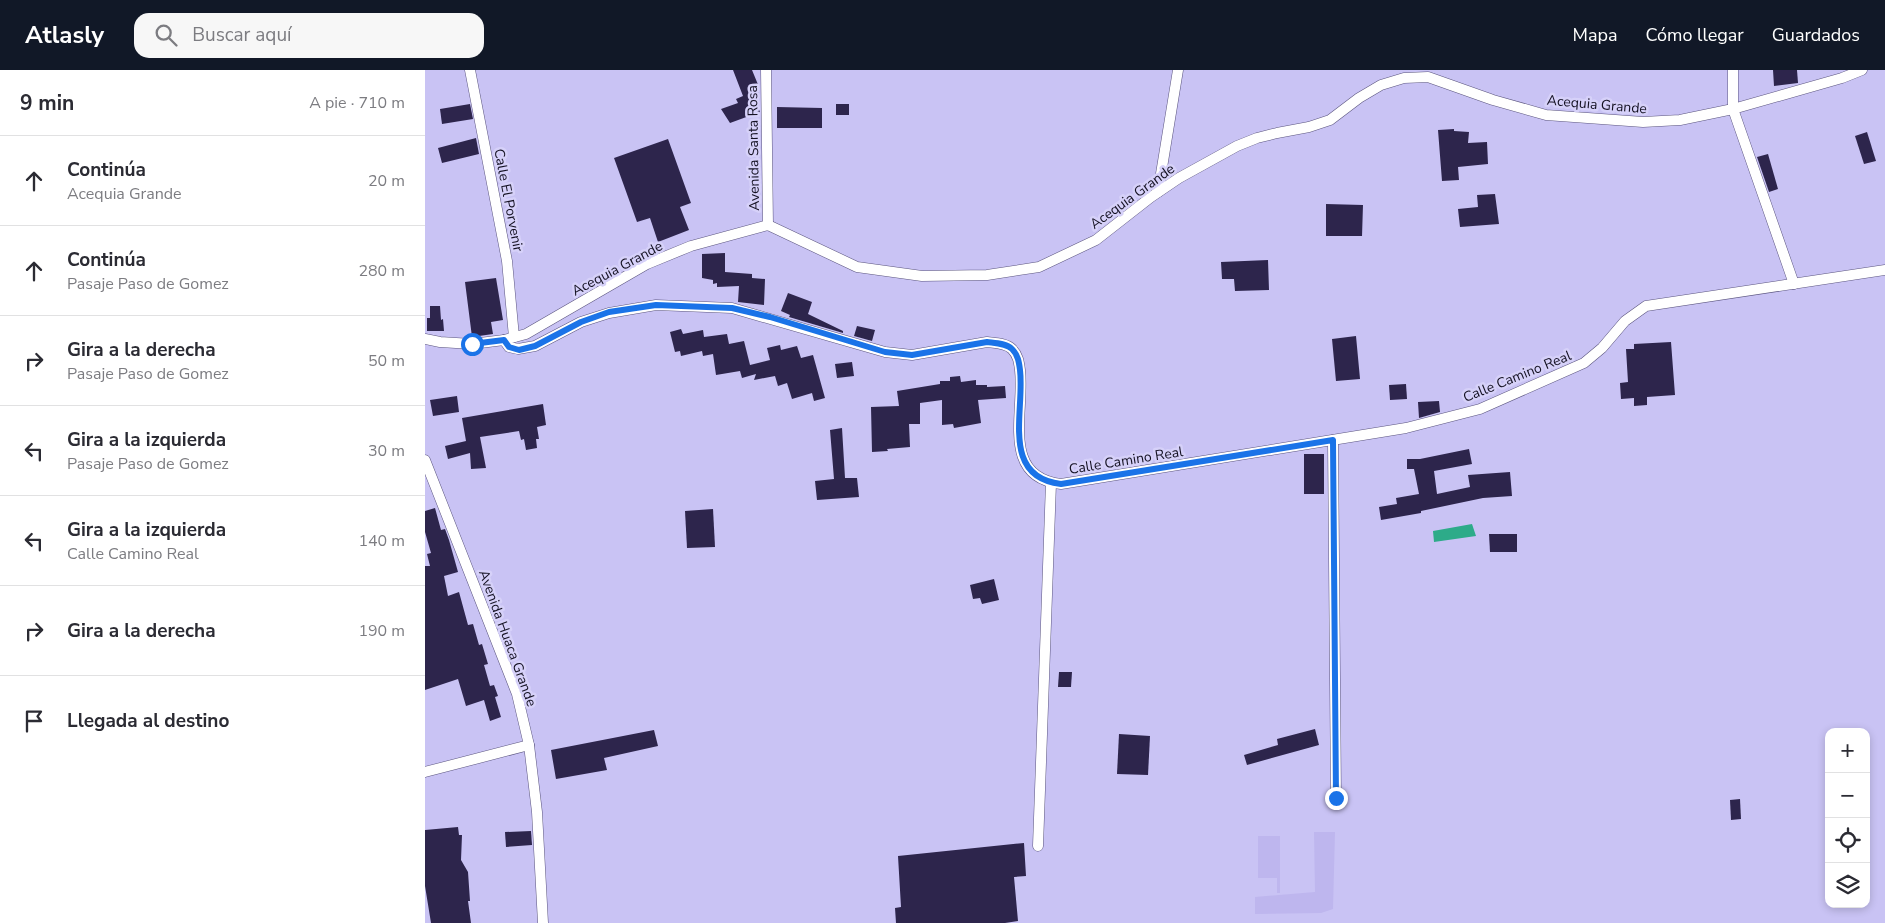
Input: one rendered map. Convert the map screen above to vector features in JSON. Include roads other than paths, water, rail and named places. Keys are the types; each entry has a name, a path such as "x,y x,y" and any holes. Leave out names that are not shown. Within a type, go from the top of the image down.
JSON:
{"street":[{"name":"Calle El Porvenir","path":"470,70 507,261 509,338"},
{"name":"Avenida Santa Rosa","path":"766,70 769,225"},
{"path":"1158,192 1178,70"},
{"path":"1733,70 1733,110 1794,284"},
{"name":"Acequia Grande","path":"425,339 472,344 526,334 647,264 691,246 769,225 857,266 923,276 987,275 1039,267 1096,240 1158,192 1179,178 1237,146 1257,138 1309,127 1330,120 1359,98 1381,85 1404,78 1428,77 1493,100 1546,115 1643,122 1679,120 1733,110 1842,78 1862,70"},
{"name":"Calle Camino Real","path":"1051,483 1061,484 1406,428 1480,409 1584,363 1602,348 1625,321 1646,306 1885,270"},
{"path":"509,338 509,347 519,350 535,346 581,322 609,312 656,305 732,308 770,317 885,352 912,355 987,342 1011,348 1018,357 1021,382 1018,439 1022,455 1030,470 1041,479 1051,483 1038,846"},
{"path":"1333,440 1336,798"},
{"name":"Avenida Huaca Grande","path":"425,460 517,694 529,745 537,812 543,923"},
{"path":"425,772 529,745"}]}
